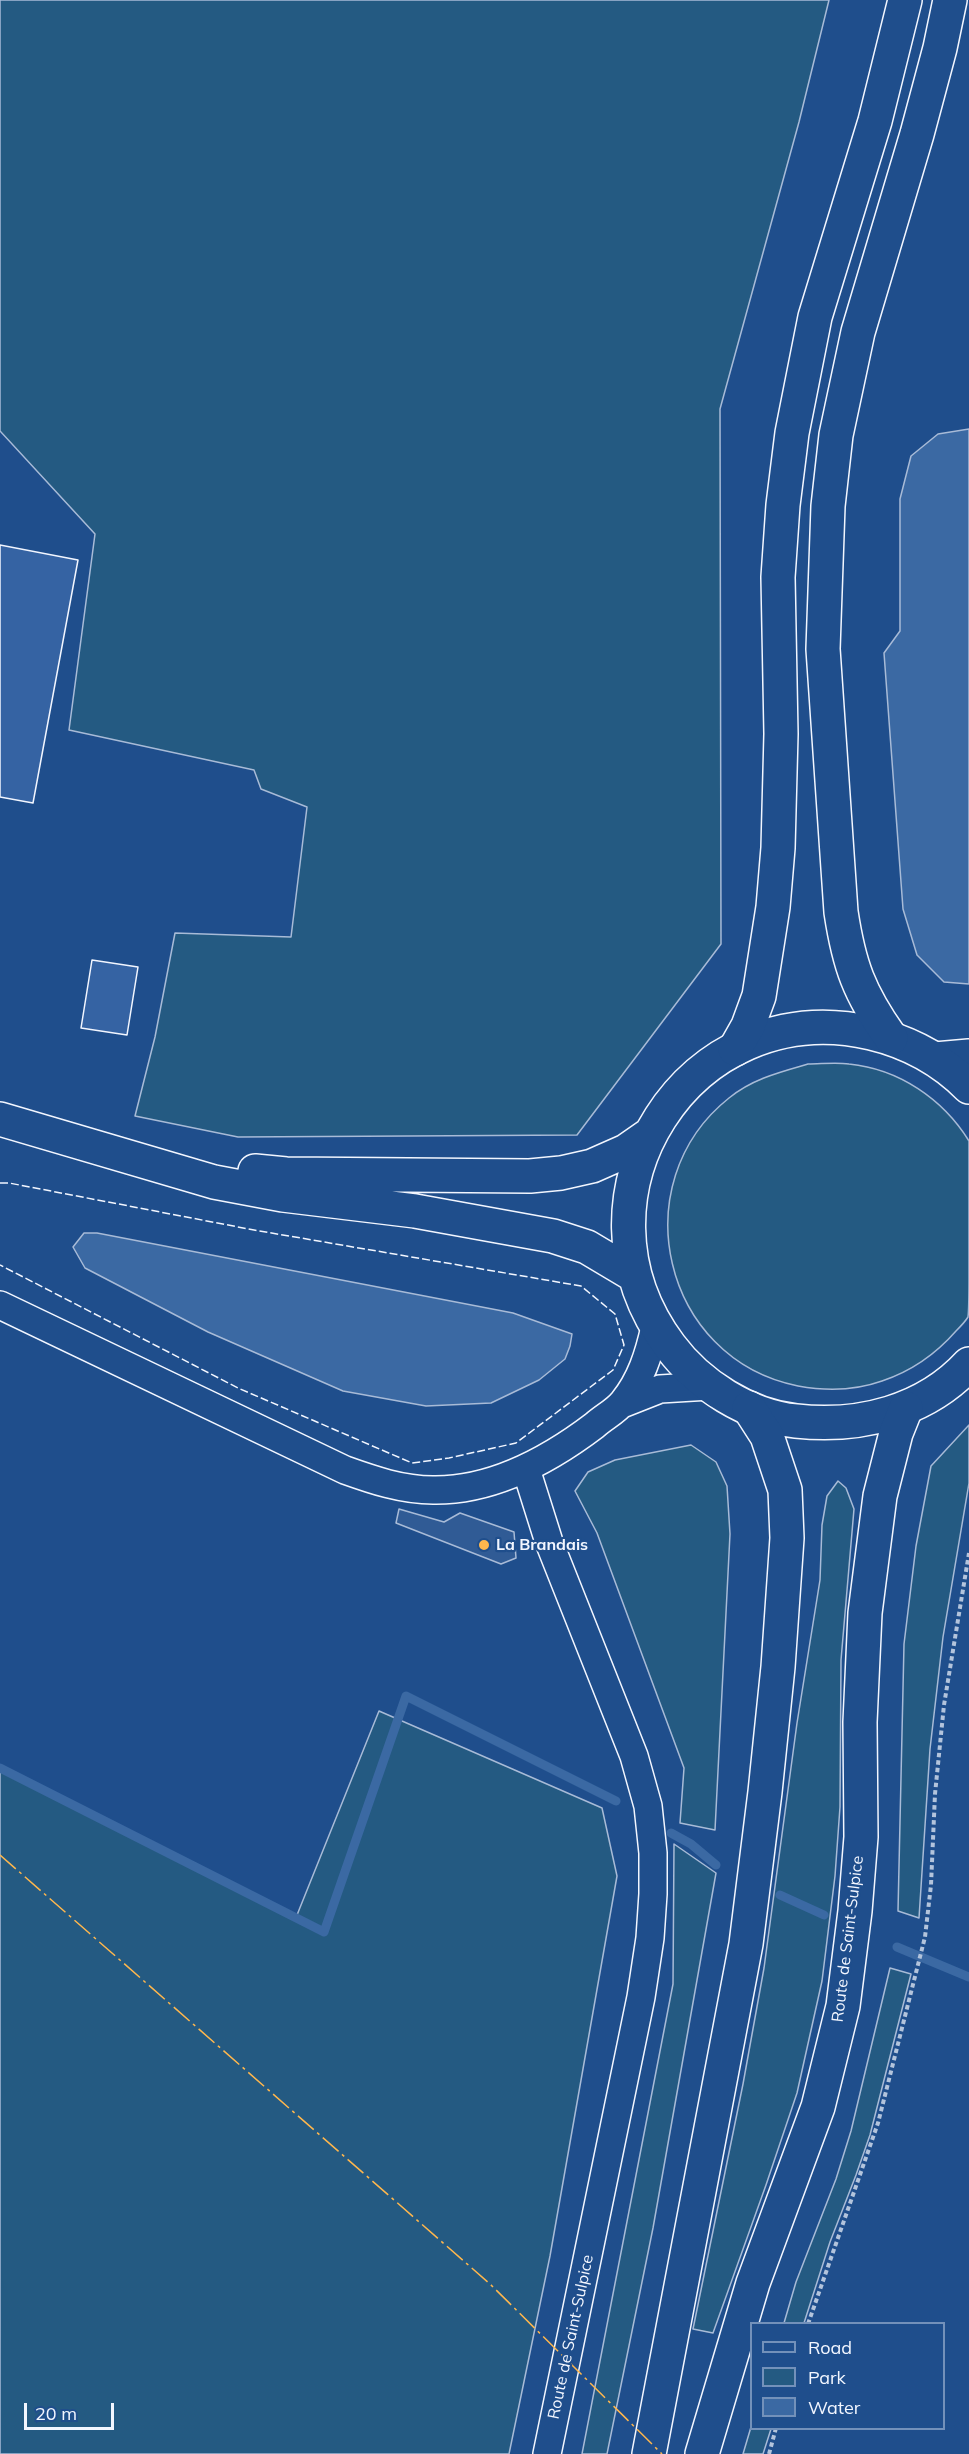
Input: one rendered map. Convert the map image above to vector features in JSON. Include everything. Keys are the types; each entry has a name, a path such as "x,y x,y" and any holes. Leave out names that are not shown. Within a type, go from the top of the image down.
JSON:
{"main road":[{"path":"735,1049 748,1026 759,996 773,907 778,848 781,734 778,577 783,505 792,433 815,317 874,122 905,0"},
{"path":"891,1038 862,993 853,971 847,951 842,912 823,649 827,518 836,435 858,332 917,134 950,0"},
{"path":"969,1087 935,1059 891,1038 852,1029 812,1028 773,1034 735,1049 709,1065 686,1086 666,1109 649,1135 636,1168 629,1204 628,1240 634,1275 643,1302 656,1327 680,1359 710,1386 749,1408 787,1420 827,1424 867,1420 906,1408 935,1393 969,1364"},
{"path":"935,1059 969,1056"},
{"path":"0,1119 156,1167 214,1182 283,1195 415,1211 553,1236 587,1247 634,1275"},
{"path":"82,1143 217,1167 286,1173 530,1176 592,1166 626,1151 649,1135"},
{"path":"649,2454 742,1966 765,1792 778,1667 787,1538 785,1490 767,1436 749,1408"},
{"name":"Route de Saint-Sulpice","path":"702,2454 753,2283 818,2108 843,2006 855,1911 861,1837 860,1722 865,1613 880,1496 896,1433 906,1408"}],"street":[{"path":"0,1305 275,1438 369,1478 392,1485 433,1490 480,1485 526,1468 556,1453 622,1404 660,1389 710,1386"},
{"path":"622,1404 640,1377 650,1352 656,1327"},
{"name":"Route de Saint-Sulpice","path":"526,1468 549,1542 634,1756 648,1806 653,1853 650,1938 636,2026 547,2454"}],"path":[{"path":"809,2322 878,2123 925,1938 944,1705 969,1553"},
{"path":"768,2454 775,2430"}],"green space":[{"path":"0,0 829,0 799,122 720,409 721,944 577,1135 238,1137 135,1116 155,1037 175,933 291,937 307,807 261,789 254,770 69,730 95,534 0,431"},
{"path":"808,1064 849,1064 885,1072 902,1079 933,1099 969,1141 968,1317 940,1348 913,1367 882,1381 850,1388 819,1389 798,1386 752,1369 715,1342 688,1305 672,1264 668,1219 676,1175 696,1134 738,1091 767,1077"},
{"path":"969,1425 969,1483 943,1637 930,1749 919,1918 898,1911 904,1644 916,1546 931,1466"},
{"path":"691,1445 716,1462 727,1486 730,1534 715,1830 680,1823 684,1768 597,1533 575,1491 588,1472 615,1460"},
{"path":"838,1481 846,1488 854,1509 841,1660 840,1807 835,1876 822,1981 797,2093 713,2333 693,2329 764,1968 797,1723 820,1580 822,1525 827,1496"},
{"path":"379,1711 602,1808 617,1876 550,2256 509,2454 0,2454 0,1771 295,1920"},
{"path":"674,1844 716,1873 653,2228 607,2454 582,2454 673,1984"},
{"path":"890,1968 911,1974 870,2135 830,2242 804,2322 784,2322 796,2282 836,2179 851,2131"},
{"path":"750,2430 771,2430 763,2454 743,2454"}],"shaded area":[{"name":"La Brandais","path":"399,1509 444,1522 460,1513 514,1532 516,1558 501,1564 396,1523"}],"water":[{"path":"969,429 969,984 944,982 917,955 903,909 884,653 900,631 900,499 911,456 938,434"},
{"path":"84,1233 97,1233 513,1313 572,1334 570,1346 565,1359 539,1380 491,1403 426,1406 343,1391 208,1332 85,1268 73,1247"}],"building":[{"path":"0,545 78,560 33,803 0,797"},
{"path":"92,960 138,967 127,1035 81,1028"}],"waterway":[{"path":"0,1768 324,1932 406,1696 616,1801"},
{"path":"671,1833 691,1844 716,1865"},
{"path":"780,1895 824,1915"},
{"path":"897,1947 969,1977"}],"fence":[{"path":"0,1183 254,1230 581,1286 615,1314 624,1345 613,1370 516,1443 449,1458 412,1463 238,1388 0,1265"}],"power":[{"path":"0,1855 490,2284 662,2454"}],"place":[{"name":"La Brandais","path":"484,1545"}]}
